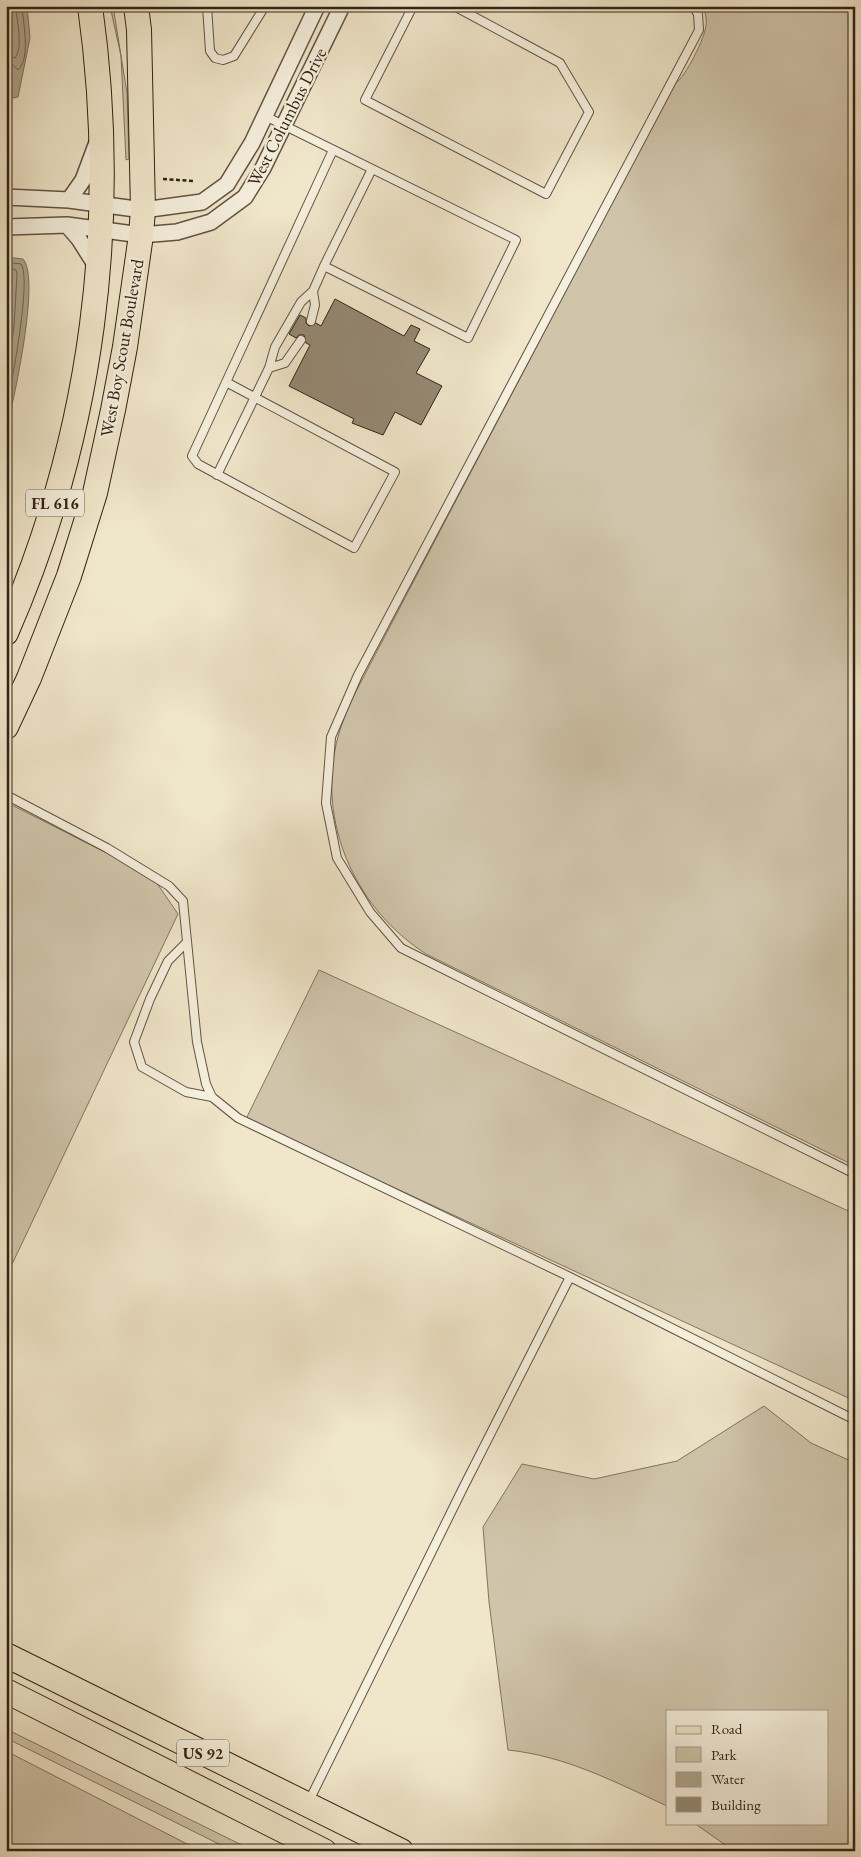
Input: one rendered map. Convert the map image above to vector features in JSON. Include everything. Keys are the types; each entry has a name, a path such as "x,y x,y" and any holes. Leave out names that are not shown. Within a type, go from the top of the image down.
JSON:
{"main road":[{"name":"West Boy Scout Boulevard","path":"6,633 33,568 58,493 86,368 95,313 103,204 97,56 90,6"},
{"path":"119,6 126,48 140,78"},
{"name":"West Boy Scout Boulevard","path":"6,727 29,678 69,576 95,493 125,347 141,236 142,210 139,30 136,6"},
{"name":"US 92","path":"6,1655 401,1851"},
{"name":"US 92","path":"6,1691 324,1851"}],"street":[{"name":"West Columbus Drive","path":"6,197 69,200 142,210 202,202 227,184 252,143 317,6"},
{"name":"West Columbus Drive","path":"6,227 67,225 141,236 177,232 211,222 245,197 263,168 342,6"},
{"path":"69,200 83,180 100,134"},
{"path":"67,225 79,239 98,270"}],"lane":[{"path":"206,6 210,51 215,58 223,60 234,56 263,10 256,6"},
{"path":"413,6 365,100 546,194 589,112 560,63 454,6"},
{"path":"693,6 698,14 699,30 358,675 331,737 326,803 337,858 370,912 401,948 855,1174"},
{"path":"265,116 516,240 468,338 324,266"},
{"path":"226,382 395,472 354,548 217,475 198,464 192,456 226,382 333,150"},
{"path":"217,475 269,368 275,347 301,302 313,291 372,169"},
{"path":"311,321 315,305 313,291"},
{"path":"269,368 285,363 301,340"},
{"path":"6,795 107,848 169,886 183,901 196,1042 206,1084 212,1097 238,1118 570,1276 855,1420"},
{"path":"187,942 168,961 150,999 134,1042 142,1067 186,1092 212,1097"},
{"path":"307,1804 570,1276"}],"path":[{"path":"163,179 193,181"}],"green space":[{"path":"110,6 113,6 127,93 129,159 126,160 121,56"},
{"path":"702,6 855,6 855,1166 426,954 402,936 381,915 363,891 349,866 339,838 333,809 332,780 335,750 340,730 352,699 638,153 675,84 694,56 706,25 706,15"},
{"path":"6,802 152,876 178,914 6,1277"},
{"path":"319,970 855,1214 855,1401 246,1119"},
{"path":"764,1406 811,1443 855,1463 855,1851 734,1851 695,1824 828,1824 828,1710 666,1710 666,1806 590,1771 550,1758 508,1750 489,1602 483,1527 522,1464 594,1479 677,1461"},
{"path":"6,1729 254,1851 233,1851 6,1738"},
{"path":"6,1751 187,1844 203,1851 6,1851"}],"water":[{"path":"6,6 27,6 30,38 18,97 8,99 12,74 6,65"},
{"path":"6,257 23,259 28,271 29,290 24,342 6,431"}],"building":[{"path":"335,299 404,336 411,325 420,329 414,341 430,349 416,373 442,386 421,425 395,412 383,435 352,423 354,419 289,386 310,345 306,343 304,335 299,335 296,338 289,334 300,315 306,318 306,323 309,326 316,323 321,326"}]}
